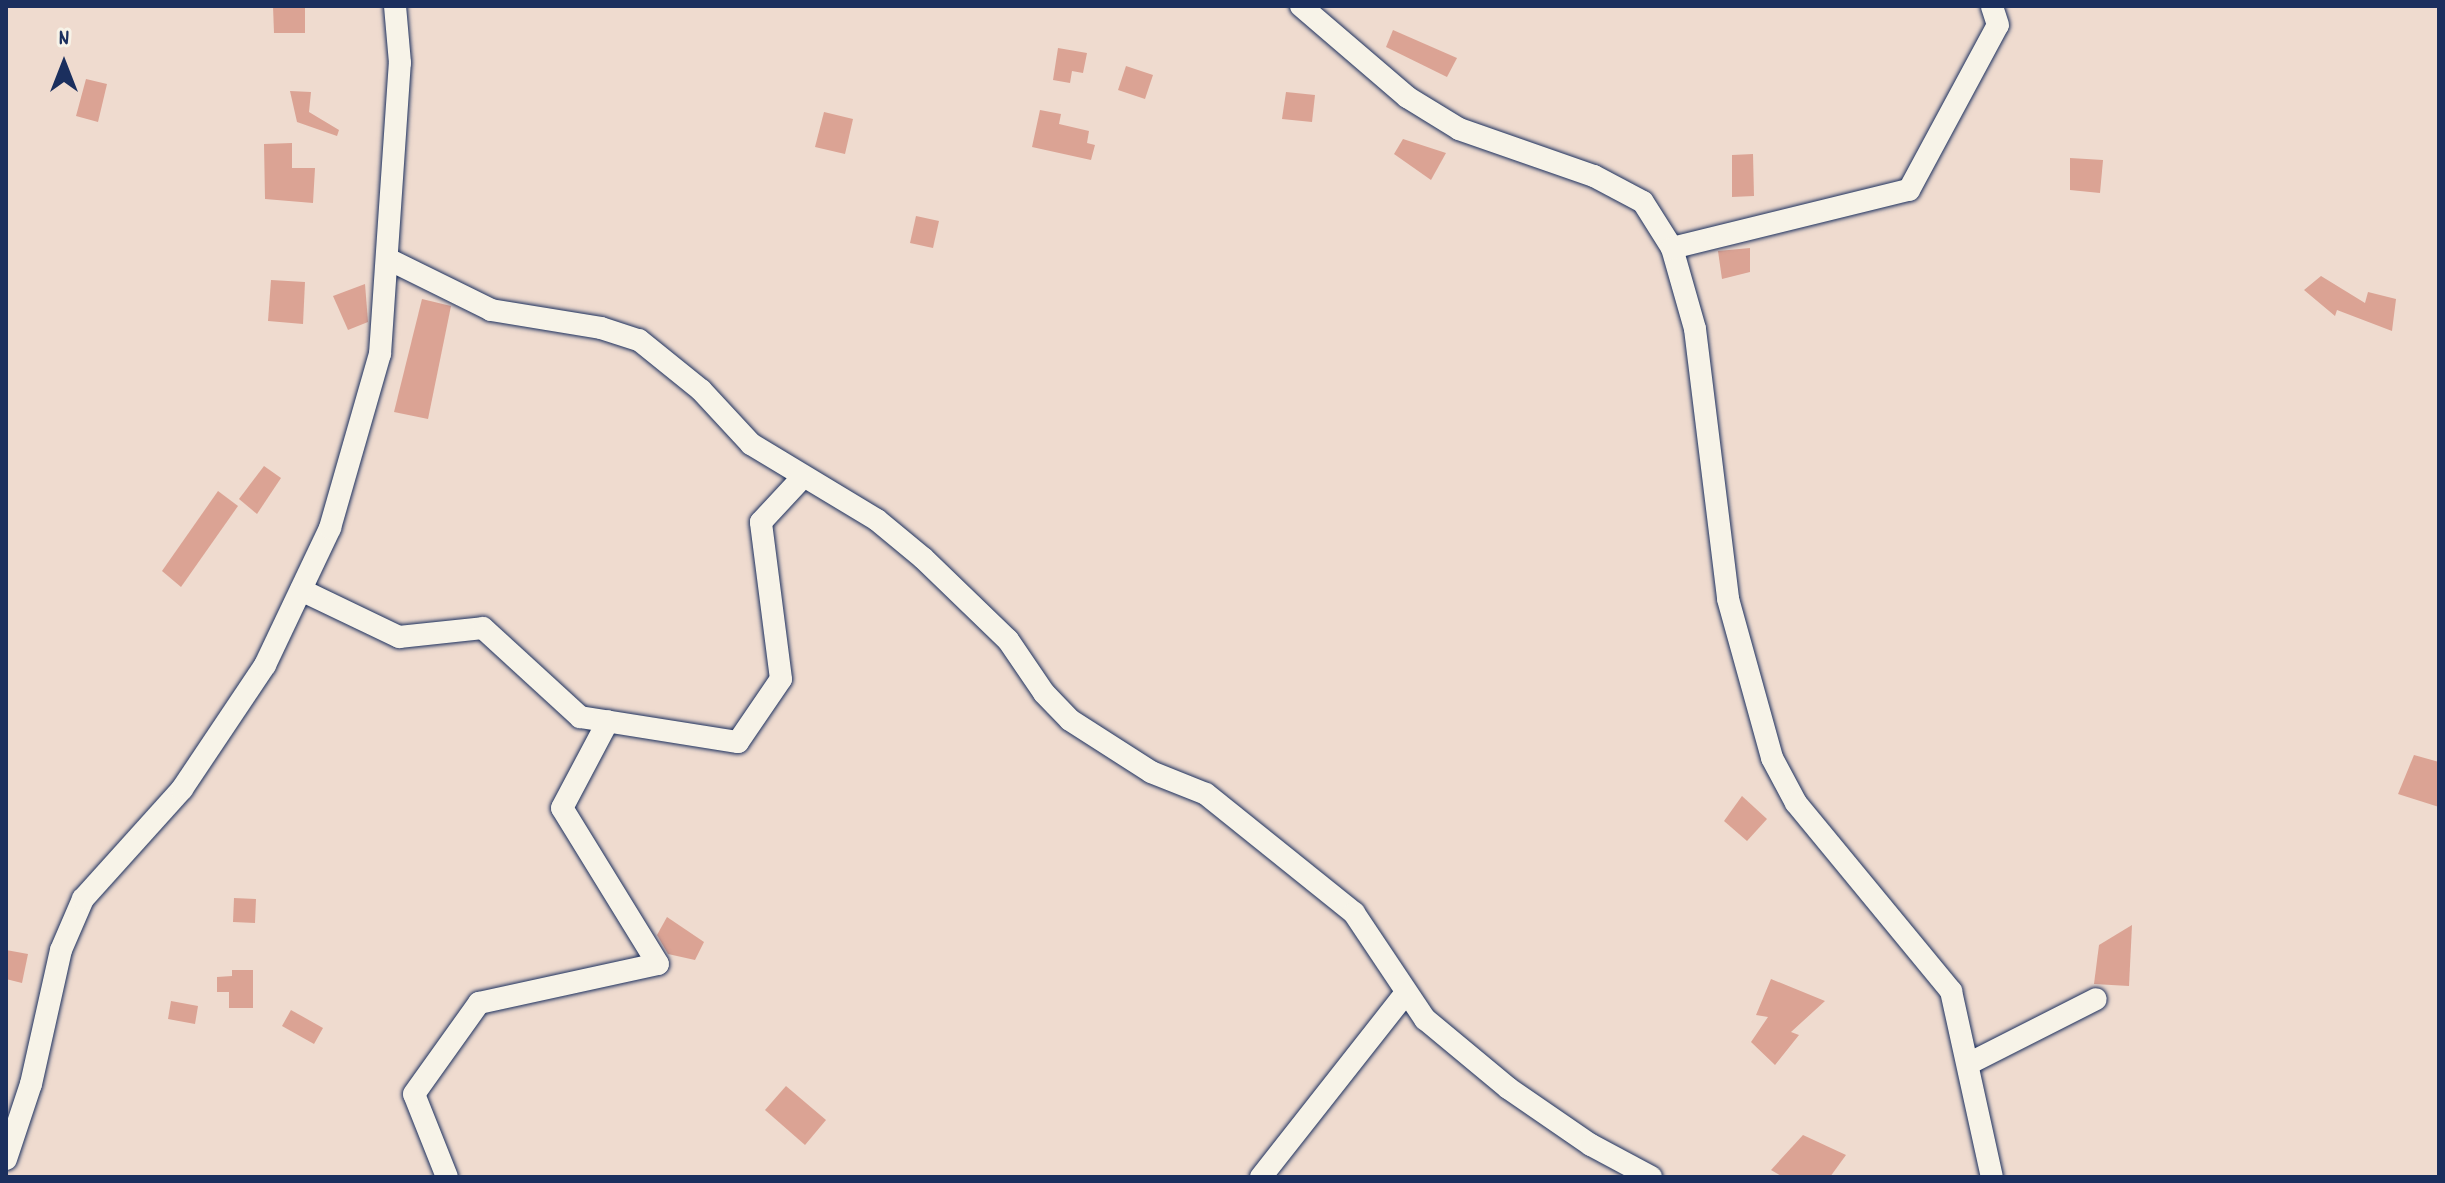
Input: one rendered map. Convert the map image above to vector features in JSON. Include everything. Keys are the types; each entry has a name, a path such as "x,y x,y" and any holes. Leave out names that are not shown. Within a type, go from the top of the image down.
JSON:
{"street":[{"path":"6,1159 31,1084 61,950 83,899 182,789 265,665 330,528 380,354 400,63 395,6"},
{"path":"1301,6 1407,97 1459,129 1594,176 1643,202 1672,248 1695,329 1728,599 1772,758 1796,803 1951,991 1970,1063 1992,1177"},
{"path":"1672,248 1909,190 1998,25 1992,6"},
{"path":"388,259 491,310 601,328 639,340 701,390 751,444 802,478 877,520 923,558 1008,640 1044,693 1070,720 1151,772 1206,794 1354,913 1425,1019 1508,1088 1591,1145 1651,1177"},
{"path":"301,590 399,637 483,628 580,717 738,742 781,679 761,522 802,478"},
{"path":"447,1177 414,1094 479,1003 658,964 562,808 608,721"},
{"path":"1261,1177 1406,993"},
{"path":"1970,1063 2096,999"}],"building":[{"path":"273,6 305,6 305,33 274,33"},
{"path":"1393,30 1457,58 1447,77 1386,47"},
{"path":"1058,48 1087,53 1083,73 1072,71 1070,83 1053,80"},
{"path":"1126,66 1153,75 1145,99 1118,90"},
{"path":"86,79 107,84 98,122 76,116"},
{"path":"290,91 311,92 309,112 339,130 337,136 297,122"},
{"path":"1286,92 1315,95 1312,122 1282,119"},
{"path":"1040,110 1061,114 1059,124 1089,131 1087,143 1095,145 1091,160 1032,147"},
{"path":"824,112 853,119 845,154 815,147"},
{"path":"1403,139 1446,153 1431,180 1394,154"},
{"path":"292,143 292,168 315,168 313,203 265,199 264,144"},
{"path":"1753,154 1754,196 1732,197 1732,155"},
{"path":"2070,158 2103,160 2100,193 2070,190"},
{"path":"916,216 939,221 933,248 910,243"},
{"path":"1750,248 1750,272 1722,279 1718,251"},
{"path":"2321,276 2365,303 2368,292 2396,299 2392,331 2337,310 2335,316 2304,290"},
{"path":"271,280 305,282 303,324 268,321"},
{"path":"365,284 368,322 348,330 333,296"},
{"path":"422,299 451,306 428,419 394,412"},
{"path":"264,466 281,478 257,514 239,499"},
{"path":"218,491 238,506 181,587 162,571"},
{"path":"2414,755 2439,762 2439,807 2398,794"},
{"path":"1742,796 1767,819 1747,841 1724,821"},
{"path":"234,898 256,899 255,923 233,922"},
{"path":"667,917 704,942 695,960 668,954 657,935"},
{"path":"2132,925 2129,986 2094,984 2099,945"},
{"path":"6,950 28,954 22,983 6,979"},
{"path":"232,970 253,970 253,1008 229,1008 229,992 217,992 217,977 232,976"},
{"path":"1771,979 1825,1001 1791,1032 1799,1035 1775,1065 1751,1042 1768,1017 1756,1015"},
{"path":"171,1001 198,1006 195,1024 168,1019"},
{"path":"291,1010 323,1028 314,1044 282,1026"},
{"path":"786,1086 826,1120 805,1145 765,1110"},
{"path":"1803,1135 1846,1155 1830,1177 1783,1177 1771,1170"}]}
